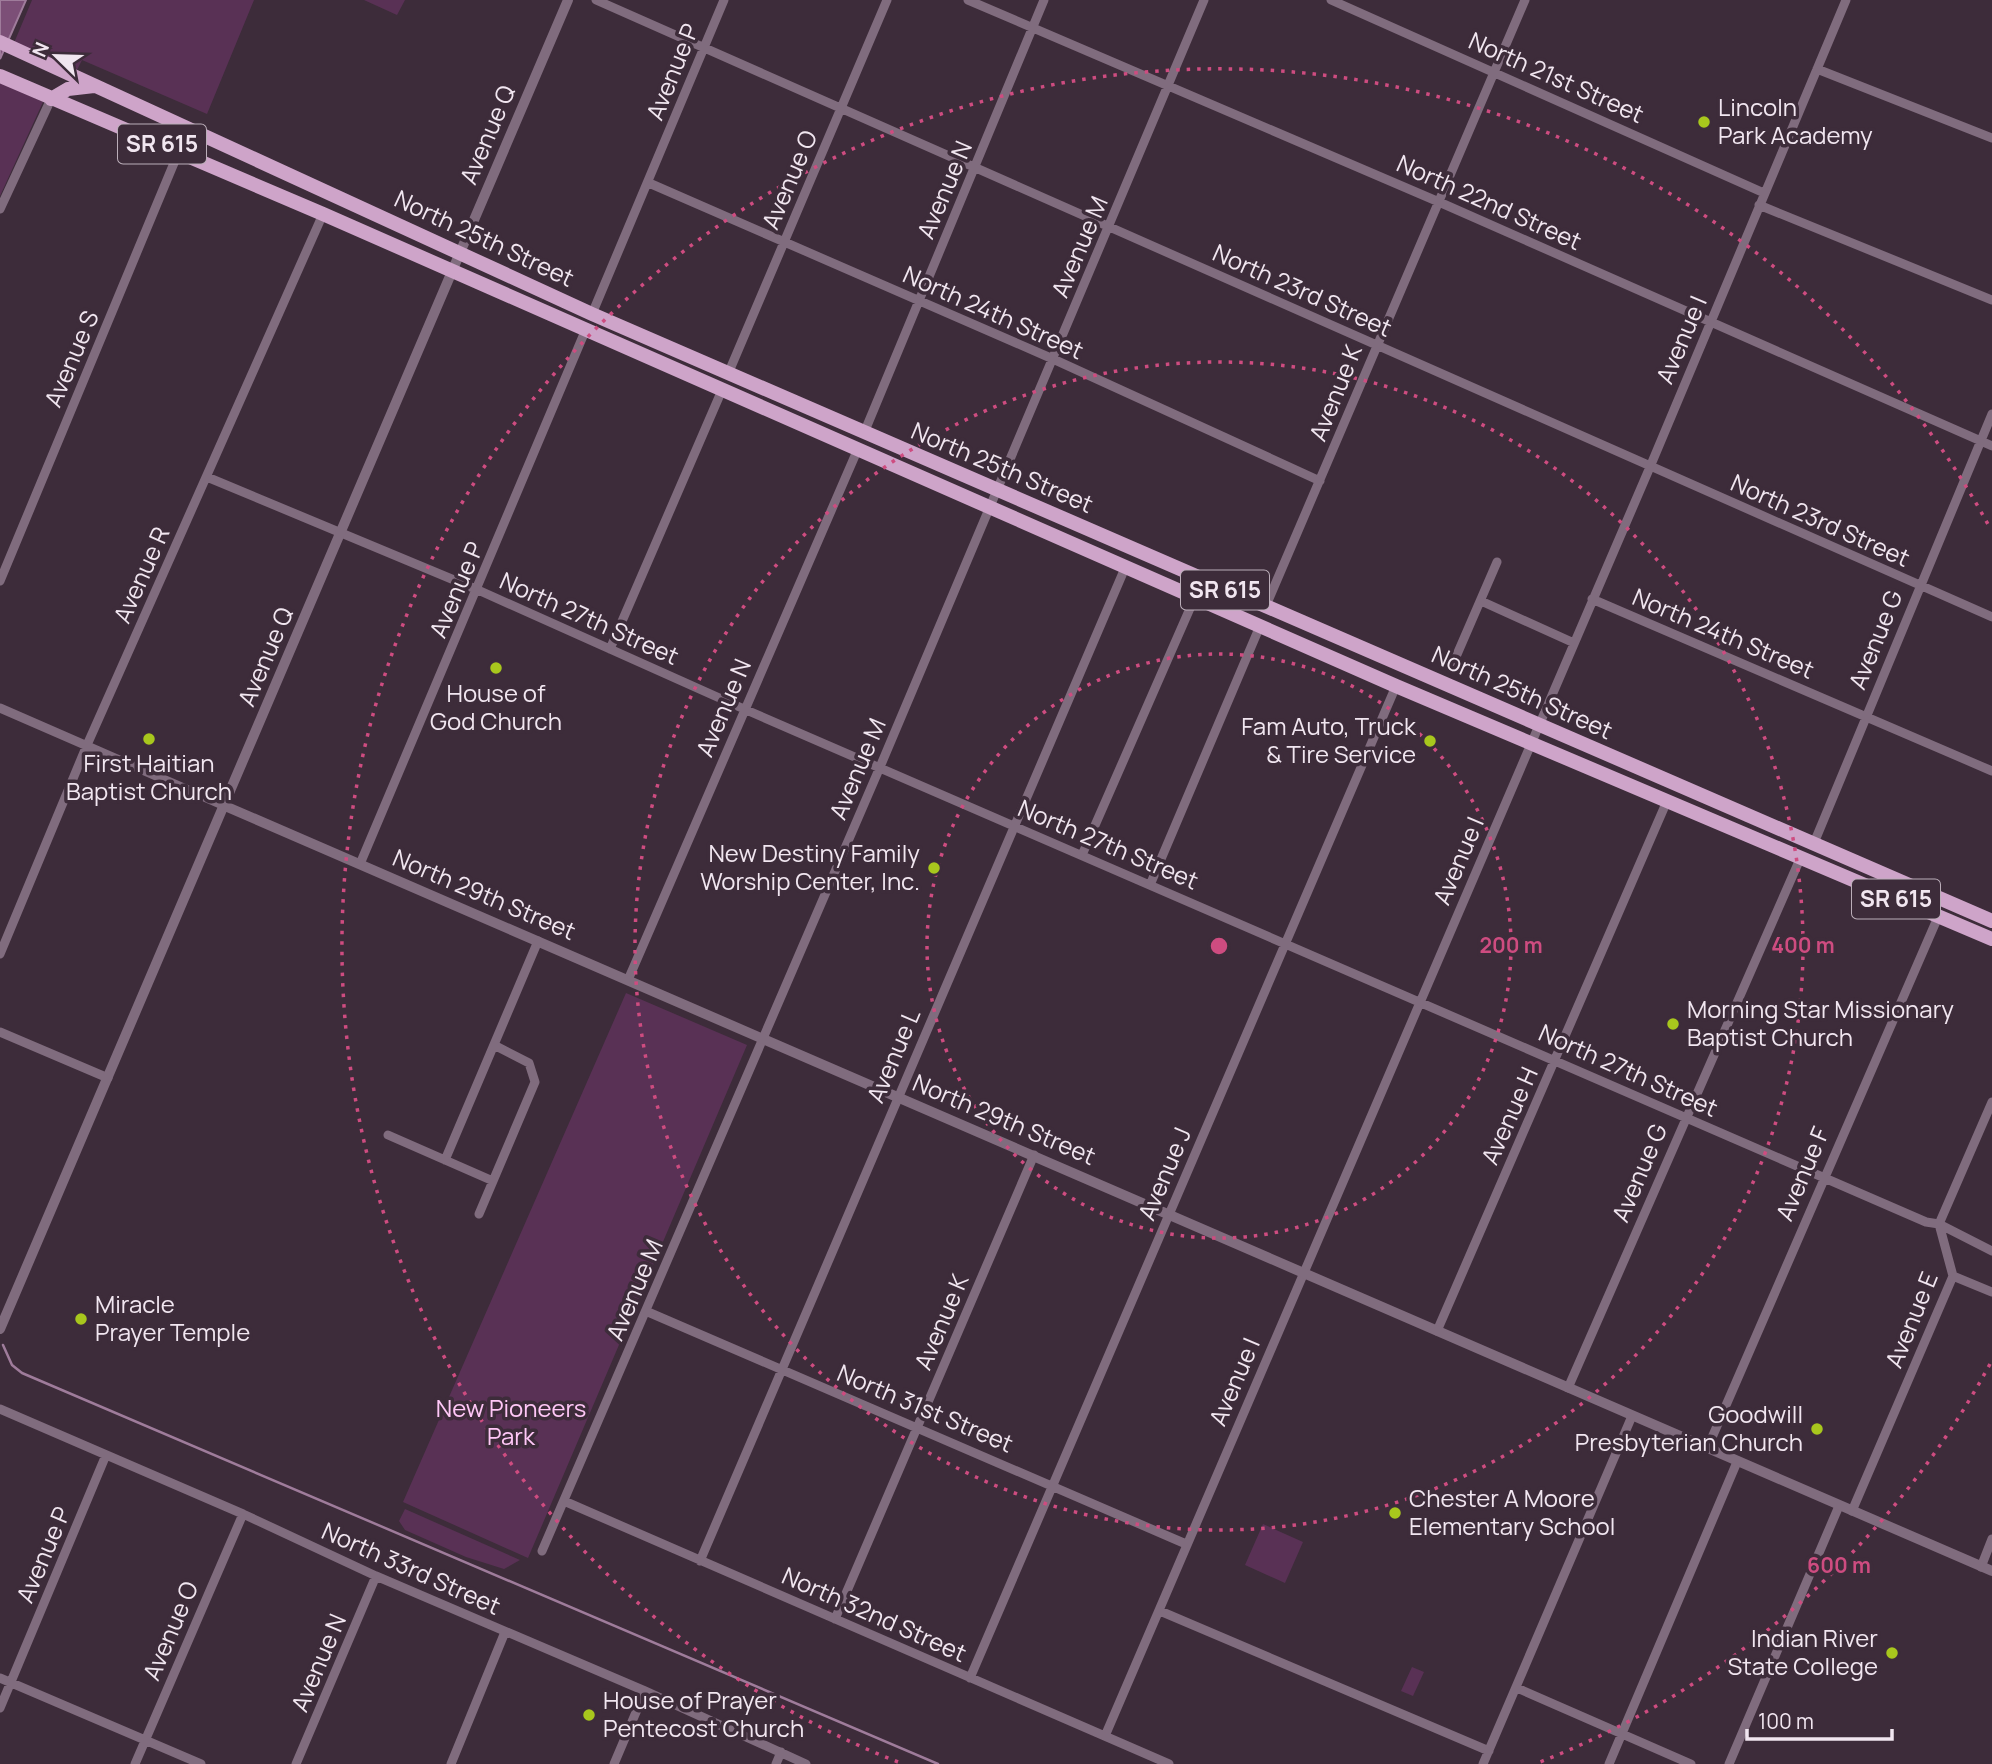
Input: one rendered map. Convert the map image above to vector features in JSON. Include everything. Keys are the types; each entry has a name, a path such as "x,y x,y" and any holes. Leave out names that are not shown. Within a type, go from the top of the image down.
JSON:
{"main road":[{"name":"North 25th Street","path":"0,42 592,314 1992,921"},
{"name":"North 25th Street","path":"0,76 179,151 1396,686 1992,939"},
{"path":"51,99 68,89 96,86"},
{"path":"613,341 629,340 719,378 728,374"},
{"path":"1146,577 1163,575 1244,611 1265,608"},
{"path":"1694,813 1708,813 1793,849 1804,850 1814,843"},
{"path":"1938,917 1953,916 1992,932"}],"street":[{"name":"Avenue Q","path":"1,1323 342,533 568,0"},
{"name":"North 23rd Street","path":"596,0 1992,617"},
{"name":"Avenue P","path":"592,314 724,0"},
{"name":"Avenue O","path":"728,374 887,0"},
{"name":"North 22nd Street","path":"968,0 1439,202 1992,446"},
{"name":"Avenue N","path":"864,433 1044,0"},
{"name":"Avenue M","path":"542,1551 648,1312 1204,0"},
{"name":"North 21st Street","path":"1331,0 1764,193"},
{"name":"Avenue K","path":"1265,608 1525,0"},
{"name":"Avenue I","path":"1105,1736 1650,467 1846,0"},
{"path":"1817,69 1992,138"},
{"path":"0,209 51,99"},
{"name":"Avenue S","path":"0,580 179,151"},
{"name":"North 24th Street","path":"649,183 1053,359 1320,481"},
{"path":"1759,205 1992,300"},
{"name":"Avenue R","path":"0,954 87,746 323,214"},
{"name":"Avenue P","path":"360,864 586,329"},
{"path":"610,649 722,390"},
{"name":"Avenue G","path":"1814,843 1992,414"},
{"name":"Avenue N","path":"628,980 858,451"},
{"name":"North 27th Street","path":"207,477 478,590 744,709 1822,1177 1939,1224 1992,1251"},
{"path":"1452,666 1497,562"},
{"name":"Avenue L","path":"700,1561 1125,568"},
{"path":"1082,855 1195,597"},
{"name":"North 24th Street","path":"1592,599 1992,771"},
{"path":"1480,601 1574,643"},
{"path":"1150,885 1260,626"},
{"name":"Avenue J","path":"970,1678 1283,942 1396,686"},
{"name":"North 29th Street","path":"0,708 1987,1569"},
{"name":"Avenue H","path":"1437,1331 1667,801"},
{"name":"Avenue G","path":"1568,1388 1684,1117 1800,859"},
{"name":"Avenue F","path":"1707,1449 1822,1177 1938,917"},
{"path":"445,1160 538,941"},
{"path":"0,1032 108,1078"},
{"path":"479,1214 535,1082 529,1063 494,1045"},
{"path":"1939,1224 1992,1102"},
{"path":"388,1135 493,1181"},
{"name":"Avenue K","path":"835,1619 1034,1155"},
{"name":"Avenue E","path":"1852,1511 1953,1276 1939,1224"},
{"path":"1953,1276 1992,1292"},
{"name":"North 31st Street","path":"648,1312 1186,1544"},
{"name":"North 33rd Street","path":"0,1409 806,1764"},
{"path":"1483,1764 1632,1416"},
{"name":"Avenue P","path":"0,1709 106,1455"},
{"path":"1609,1764 1737,1462"},
{"name":"North 32nd Street","path":"564,1501 1169,1764"},
{"path":"1729,1764 1839,1506"},
{"name":"Avenue O","path":"135,1764 243,1514"},
{"path":"1987,1569 1992,1539"},
{"name":"Avenue N","path":"296,1764 376,1576"},
{"path":"1160,1611 1489,1751"},
{"path":"451,1764 505,1632"},
{"path":"0,1678 201,1764"},
{"path":"1517,1688 1691,1764"},
{"path":"614,1764 645,1691"},
{"path":"776,1764 780,1752"}],"green space":[{"path":"32,0 254,0 207,114 82,60 76,72 14,43"},
{"path":"364,0 405,0 397,15"},
{"path":"0,82 43,102 0,196"},
{"name":"New Pioneers Park","path":"626,993 747,1045 528,1558 403,1502"},
{"path":"405,1509 520,1560 504,1569 466,1557 405,1530 399,1521"},
{"path":"1263,1524 1303,1542 1285,1583 1245,1565"},
{"path":"1412,1667 1424,1672 1413,1696 1401,1691"}],"shaded area":[{"path":"0,0 26,0 0,59"}],"waterway":[{"path":"3,1345 12,1365 22,1373 938,1764"}],"place":[{"name":"Lincoln Park Academy","path":"1704,122"},
{"name":"House of God Church","path":"496,668"},
{"name":"First Haitian Baptist Church","path":"149,739"},
{"name":"Fam Auto, Truck & Tire Service","path":"1430,741"},
{"name":"New Destiny Family Worship Center, Inc.","path":"934,868"},
{"name":"Morning Star Missionary Baptist Church","path":"1673,1024"},
{"name":"Miracle Prayer Temple","path":"81,1319"},
{"name":"Goodwill Presbyterian Church","path":"1817,1429"},
{"name":"Chester A Moore Elementary School","path":"1395,1513"},
{"name":"Indian River State College","path":"1892,1653"},
{"name":"House of Prayer Pentecost Church","path":"589,1715"}]}
